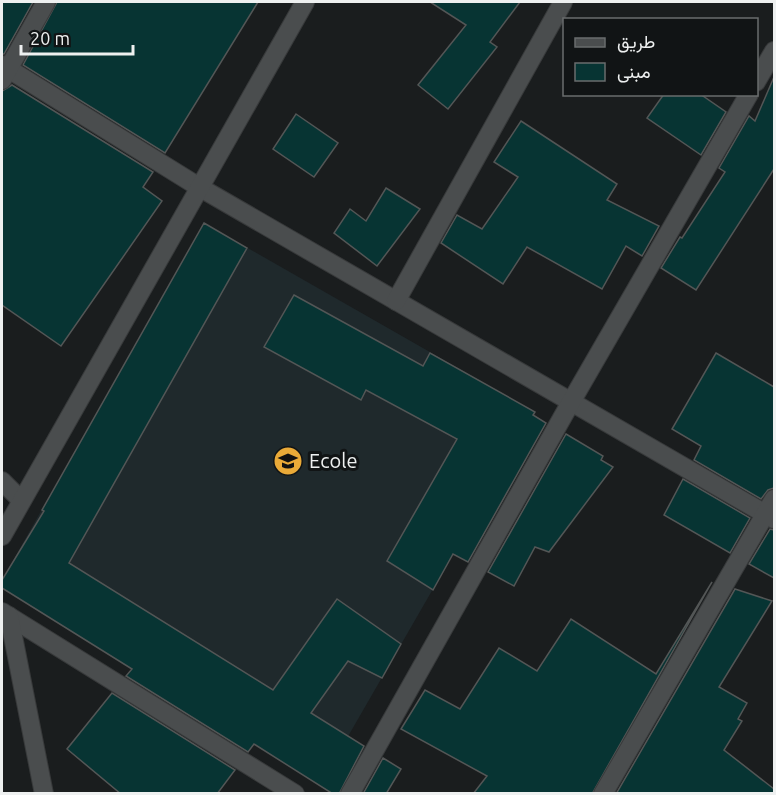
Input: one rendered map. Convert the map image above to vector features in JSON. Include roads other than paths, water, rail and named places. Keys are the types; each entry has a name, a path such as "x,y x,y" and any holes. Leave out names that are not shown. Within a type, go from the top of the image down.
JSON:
{"street":[{"path":"46,2 4,71 199,187 571,402 771,511 603,794"},
{"path":"2,536 305,2"},
{"path":"396,301 563,2"},
{"path":"758,79 774,51"},
{"path":"350,794 571,402 748,96"},
{"path":"2,481 21,500"},
{"path":"5,614 42,792"},
{"path":"5,614 295,794"}],"place":[{"name":"Ecole","path":"288,461"}]}
